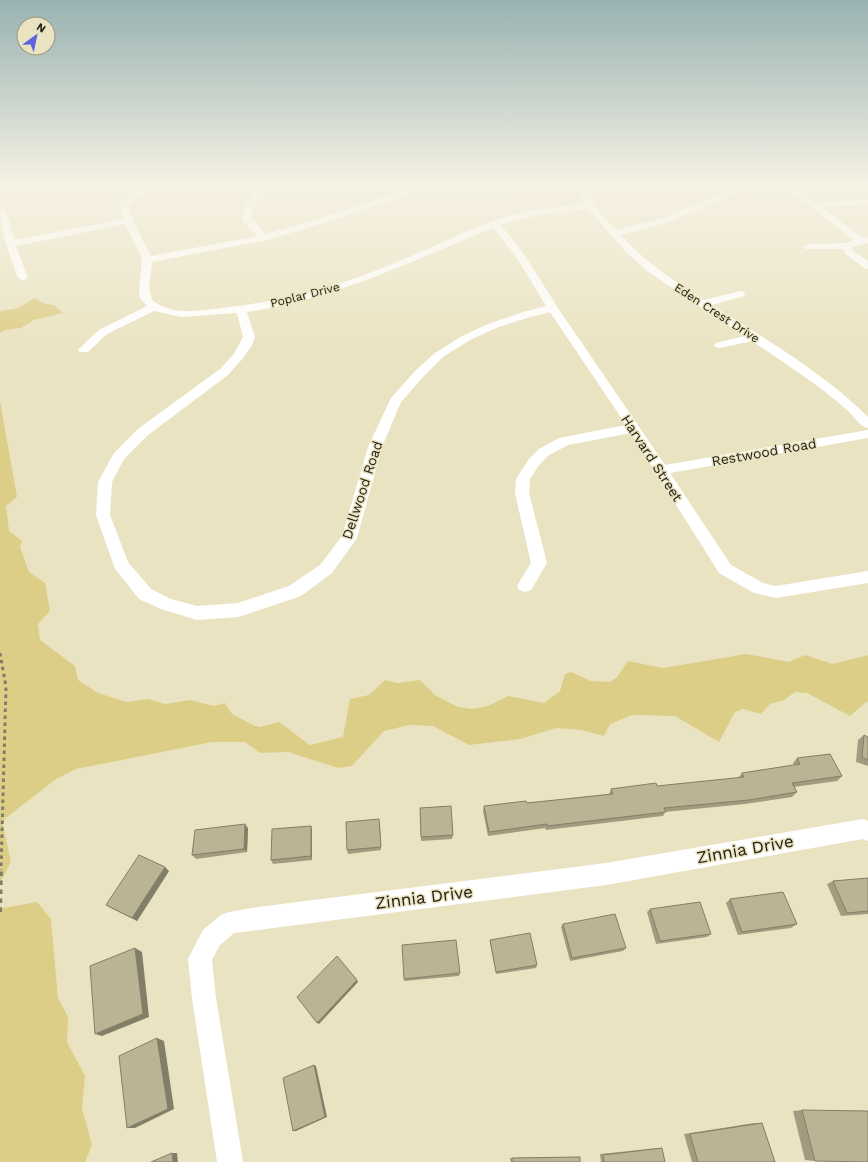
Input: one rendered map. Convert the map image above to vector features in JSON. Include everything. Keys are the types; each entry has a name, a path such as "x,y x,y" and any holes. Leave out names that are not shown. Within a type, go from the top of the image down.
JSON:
{"street":[{"path":"23,278 11,244 25,241"},
{"path":"84,350 103,332 154,307 147,301 144,291 147,260 138,241"},
{"path":"147,260 248,241"},
{"name":"Poplar Drive","path":"154,307 168,312 190,315 241,309 289,301 330,290 371,276 454,241"},
{"name":"Harvard Street","path":"509,241 519,254 553,308 634,428 725,569 760,589 776,592 868,577"},
{"name":"Eden Crest Drive","path":"622,241 631,252 652,269 818,381 852,408 868,424"},
{"path":"808,247 847,246 863,241"},
{"path":"847,246 849,252 868,266"},
{"path":"702,304 740,294"},
{"name":"Dellwood Road","path":"241,309 249,336 246,345 239,356 224,372 143,432 119,456 105,482 103,515 121,565 145,594 167,604 197,613 238,610 295,591 326,569 349,538 375,447 395,401 419,374 439,355 466,338 492,326 527,314 553,308"},
{"path":"720,345 754,337"},
{"path":"525,586 539,564 522,493 523,479 534,462 544,452 564,441 634,428"},
{"name":"Restwood Road","path":"660,470 868,434"},
{"name":"Zinnia Drive","path":"230,1162 204,998 200,959 211,938 229,923 258,918 606,874 847,831 863,829 868,831"}],"path":[{"path":"0,653 6,687 0,912"}],"shaded area":[{"path":"34,298 45,304 54,305 63,313 34,320 21,328 5,330 0,333 0,311 18,308"},
{"path":"0,401 17,497 6,506 9,531 22,541 20,547 29,572 45,583 50,611 38,624 40,640 75,666 78,680 98,693 127,702 148,699 165,704 190,700 214,706 225,703 232,714 255,726 260,727 279,722 310,745 343,737 350,699 369,695 385,680 398,683 420,680 435,695 458,707 472,709 488,706 508,696 544,703 560,691 565,674 571,672 591,681 610,682 617,677 628,661 663,668 746,654 789,662 805,655 833,664 868,655 868,702 866,702 850,716 807,693 795,692 784,700 770,704 761,714 743,709 735,712 719,742 675,716 632,715 610,724 604,736 582,730 556,728 520,739 469,745 433,726 409,725 384,731 352,766 338,768 288,752 260,753 245,742 212,742 76,769 56,779 2,821 11,862 0,883"},
{"path":"37,902 51,919 58,998 68,1017 67,1042 85,1076 82,1108 92,1145 85,1162 0,1162 0,906 3,908"}],"building":[{"path":"864,735 868,737 868,760 862,757"},
{"path":"830,754 842,776 792,783 797,792 749,800 664,808 666,812 547,826 547,824 489,832 484,806 613,794 611,789 656,783 657,786 744,777 742,773 800,764 797,758"},
{"path":"451,806 453,835 421,837 420,808"},
{"path":"379,819 381,847 347,850 346,822"},
{"path":"245,824 244,849 192,855 195,830"},
{"path":"311,826 311,856 271,860 272,829"},
{"path":"139,855 165,867 132,918 106,905"},
{"path":"868,878 868,911 847,913 833,881"},
{"path":"783,892 797,924 742,932 730,899"},
{"path":"700,902 711,934 660,941 650,909"},
{"path":"615,914 626,948 572,958 563,924"},
{"path":"530,933 537,965 496,972 490,940"},
{"path":"456,940 460,973 404,979 402,945"},
{"path":"135,948 143,1014 95,1034 90,966"},
{"path":"337,956 357,980 317,1023 297,997"},
{"path":"157,1038 168,1109 127,1128 119,1056"},
{"path":"314,1065 325,1117 293,1131 283,1078"},
{"path":"802,1110 868,1111 868,1162 815,1161"},
{"path":"762,1123 775,1162 698,1162 690,1134"},
{"path":"662,1148 665,1162 604,1162 603,1155"},
{"path":"172,1153 173,1162 151,1162"},
{"path":"580,1157 580,1162 512,1162 512,1158"}]}
